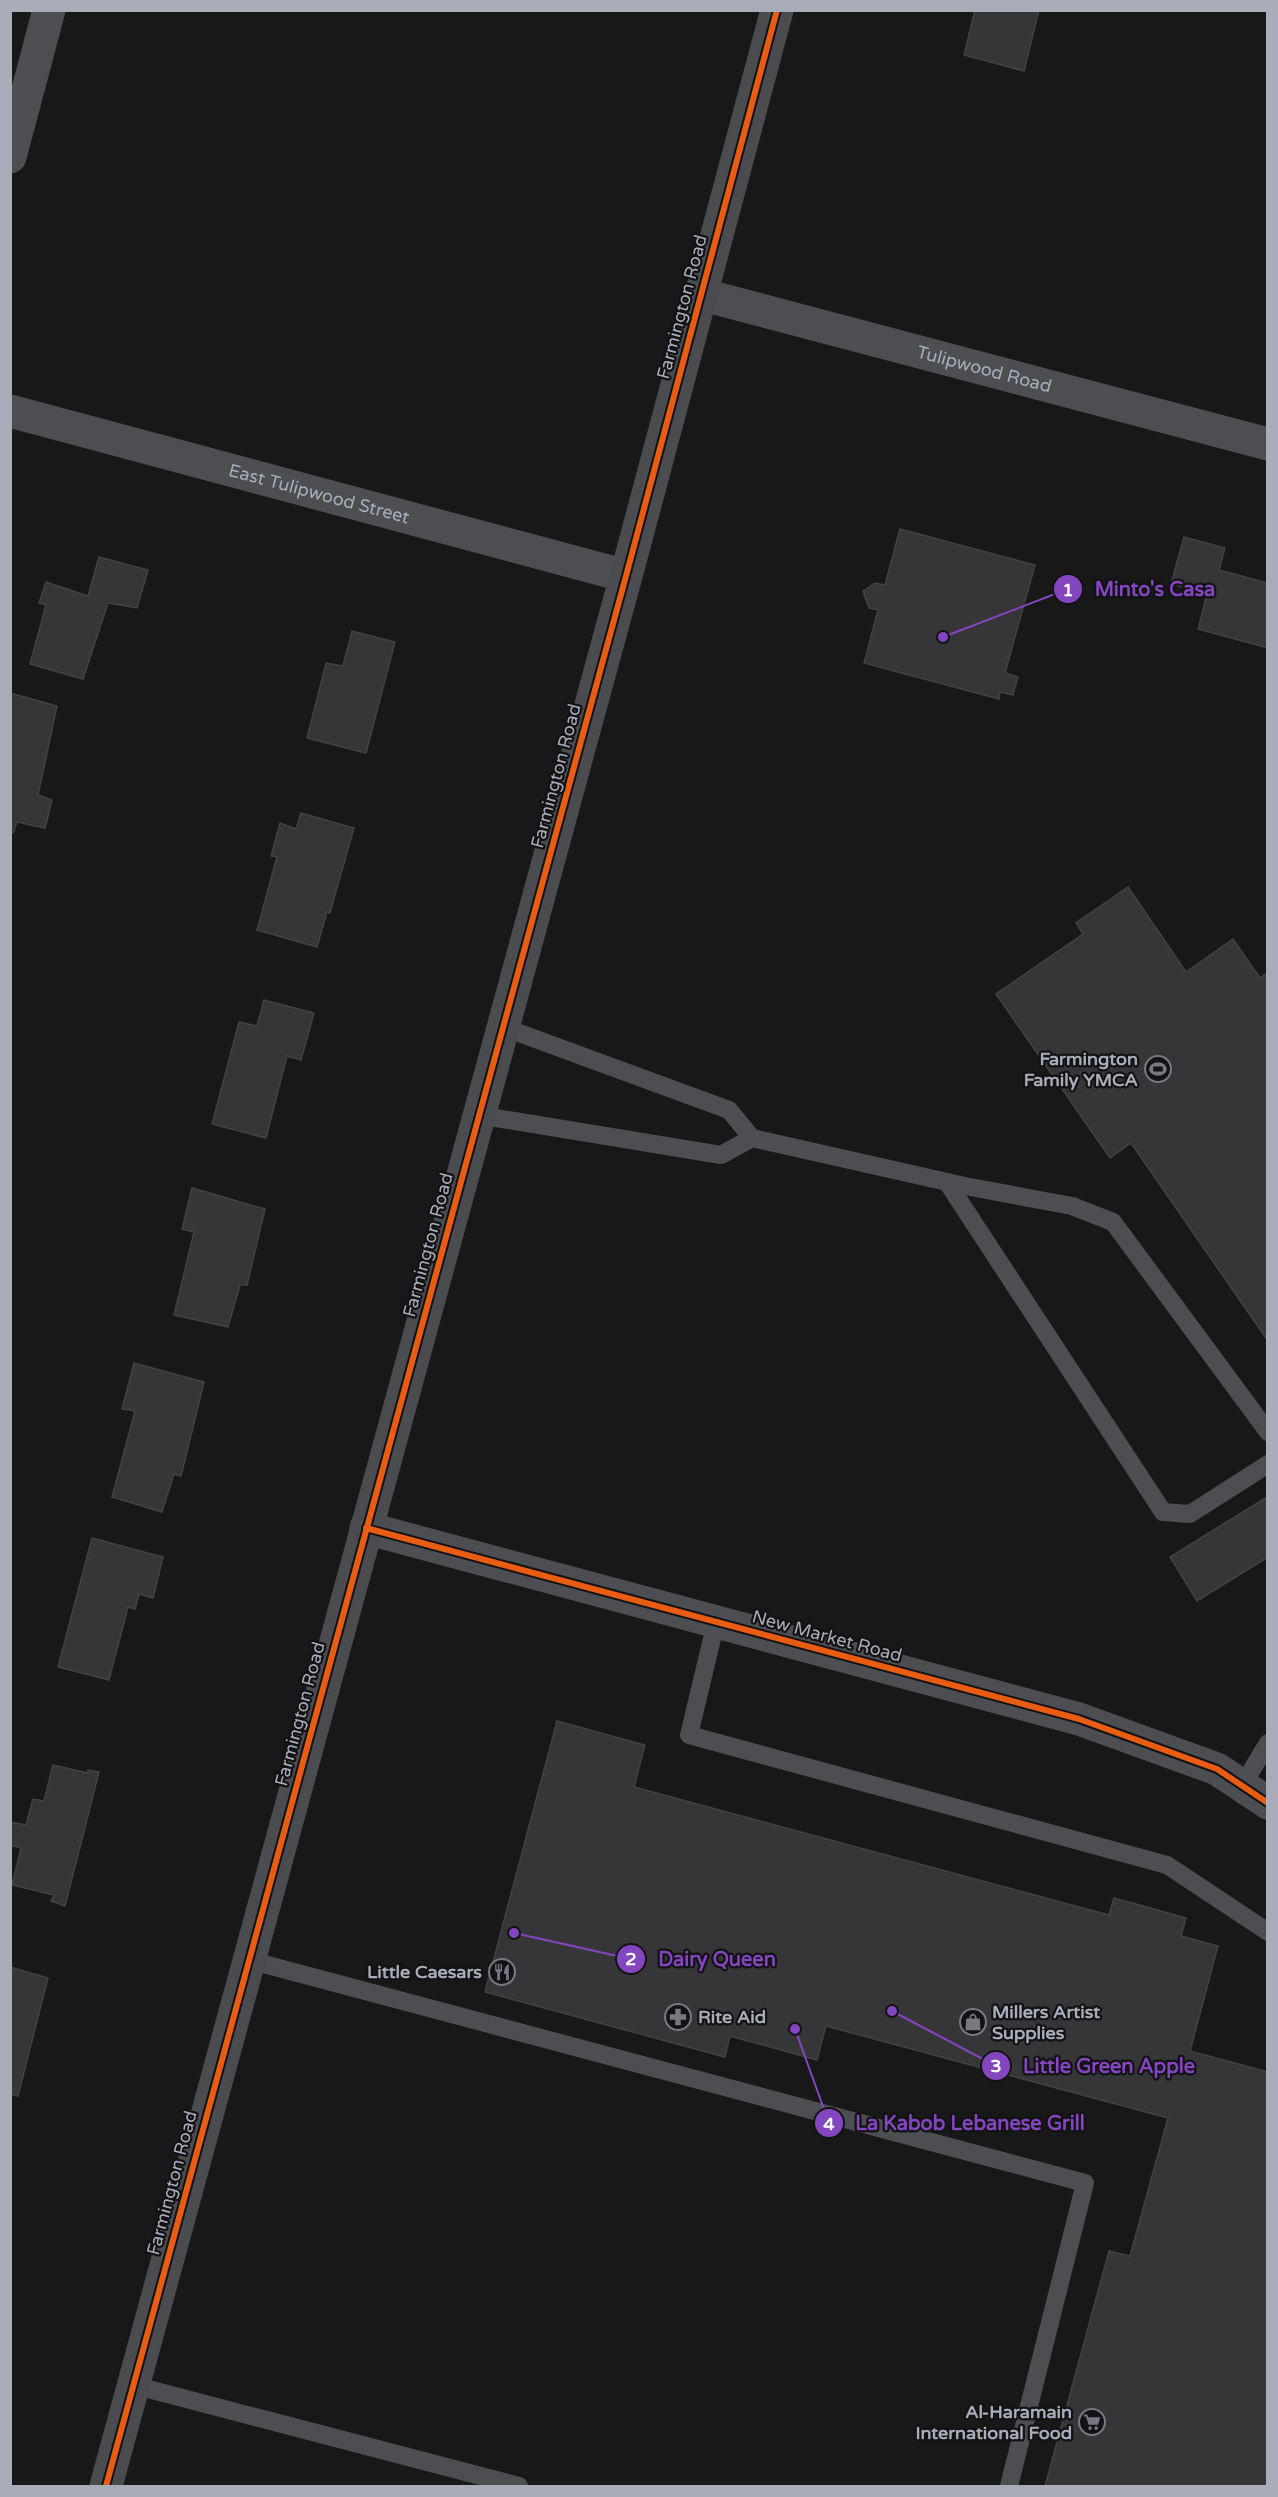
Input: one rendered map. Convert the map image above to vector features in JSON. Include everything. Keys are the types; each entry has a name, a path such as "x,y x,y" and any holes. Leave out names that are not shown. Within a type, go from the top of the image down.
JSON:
{"street":[{"path":"10,158 49,10"},
{"name":"Farmington Road","path":"106,2487 626,576 777,10"},
{"name":"Tulipwood Road","path":"700,294 1268,444"},
{"name":"East Tulipwood Street","path":"10,411 626,576"},
{"name":"New Market Road","path":"366,1528 1079,1719 1216,1769 1255,1795"}],"lane":[{"path":"503,1027 729,1110 752,1138 947,1182 1072,1206 1113,1222 1268,1432"},
{"path":"478,1115 721,1155 752,1138"},
{"path":"947,1182 1163,1512 1190,1514 1268,1464"},
{"path":"716,1622 689,1735 1167,1865 1268,1932"},
{"path":"1255,1795 1268,1743"},
{"path":"249,1960 1085,2183 1009,2487"},
{"path":"133,2385 519,2487"}],"building":[{"path":"975,10 1039,10 1024,71 964,55"},
{"path":"900,529 1035,565 1005,673 1018,677 1013,695 1000,692 999,699 864,663 878,610 869,608 863,591 875,583 885,585"},
{"path":"1184,537 1225,548 1219,570 1268,583 1268,648 1198,629 1207,594 1171,584"},
{"path":"99,557 148,570 137,608 108,603 83,679 30,664 46,605 39,603 46,582 88,596"},
{"path":"352,631 395,642 366,753 307,738 326,663 343,666"},
{"path":"10,693 57,706 38,795 52,800 45,828 17,822 13,833 10,832"},
{"path":"301,813 354,828 330,913 327,912 317,947 257,930 277,857 271,856 280,823 296,829"},
{"name":"Farmington Family YMCA","path":"1128,887 1186,972 1233,939 1260,978 1268,972 1268,1341 1131,1143 1110,1158 996,994 1083,934 1076,923"},
{"path":"264,1000 314,1013 301,1060 287,1056 266,1138 212,1124 239,1022 257,1026"},
{"path":"192,1188 265,1209 247,1285 240,1285 228,1327 174,1315 194,1232 182,1229"},
{"path":"134,1363 204,1382 181,1476 174,1474 162,1512 112,1497 135,1411 122,1409"},
{"path":"1267,1497 1268,1557 1197,1601 1170,1557"},
{"path":"92,1538 163,1557 153,1598 139,1594 135,1609 128,1607 109,1680 58,1667"},
{"path":"557,1721 645,1745 634,1787 1109,1915 1114,1898 1186,1918 1181,1936 1218,1946 1190,2051 1268,2072 1268,2486 1045,2486 1109,2251 1130,2256 1168,2118 826,2026 817,2060 730,2036 725,2057 485,1992"},
{"path":"53,1765 88,1773 88,1770 99,1772 65,1906 51,1901 54,1895 12,1885 21,1848 10,1845 10,1822 26,1825 33,1799 44,1801"},
{"path":"10,1967 48,1978 18,2096 10,2094"}],"cycle path":[{"path":"106,2486 626,576 777,10"},
{"path":"366,1528 1079,1719 1217,1769 1268,1803"}],"place":[{"name":"Minto's Casa","path":"943,637"},
{"name":"Farmington Family YMCA","path":"1158,1069"},
{"name":"Dairy Queen","path":"514,1933"},
{"name":"Little Caesars","path":"502,1972"},
{"name":"Little Green Apple","path":"892,2011"},
{"name":"Rite Aid","path":"678,2017"},
{"name":"Millers Artist Supplies","path":"973,2022"},
{"name":"La Kabob Lebanese Grill","path":"795,2029"},
{"name":"Al-Haramain International Food","path":"1092,2422"}]}
